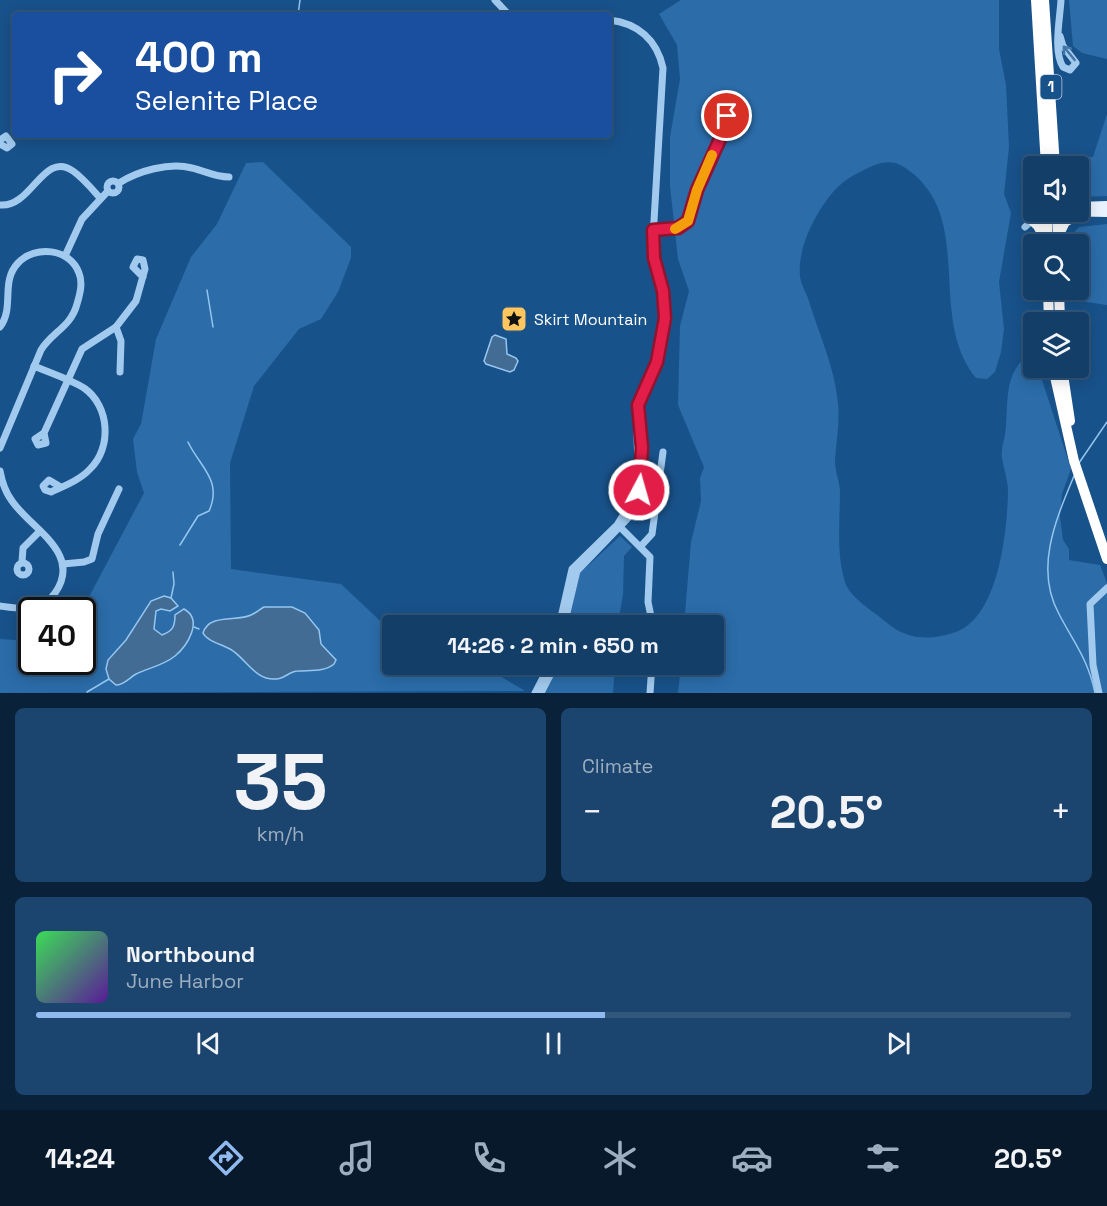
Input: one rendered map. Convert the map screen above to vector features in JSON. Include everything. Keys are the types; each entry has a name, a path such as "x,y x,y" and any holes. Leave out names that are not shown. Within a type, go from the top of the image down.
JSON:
{"highway":[{"name":"1","path":"1036,0 1045,156"},
{"name":"1","path":"1044,0 1054,156"},
{"path":"1041,222 1038,226 1045,234"},
{"path":"1055,378 1074,461 1107,559"},
{"path":"1064,378 1070,419 1082,467 1107,549"},
{"path":"1082,467 1107,538"}],"main road":[{"path":"1089,208 1107,205"},
{"path":"1089,211 1107,213"}],"street":[{"path":"495,0 506,12"},
{"path":"1060,36 1061,0"},
{"path":"567,615 577,571 619,526 635,505 640,482 642,448 638,405 657,362 665,318 663,291 654,258 653,230 663,68 659,54 646,35 634,27 612,21"},
{"path":"653,230 678,228 688,221 697,190 725,128"},
{"path":"64,256 82,219 108,191 109,181 119,183 139,173 181,166 229,177"},
{"path":"0,205 19,201 46,171 58,167 75,172 100,198"},
{"path":"0,327 8,310 6,286 9,276 21,260 41,251 64,256 79,273 81,290 77,306 67,326 45,344 0,448"},
{"path":"44,433 82,349 116,327 136,301 143,277"},
{"path":"116,327 121,341 120,372"},
{"path":"34,366 67,380 93,396 105,417 106,433 99,458 93,467 75,480 59,486"},
{"path":"641,546 652,534 663,452"},
{"path":"0,471 3,486 12,502 55,545 63,564 59,587 45,603 34,609 0,606"},
{"path":"63,564 92,559 99,534 119,489"},
{"path":"619,526 650,557 648,602 651,615"},
{"path":"562,615 572,569 619,526"},
{"path":"22,562 23,548 40,531"},
{"path":"1099,693 1093,665 1089,611 1093,600 1107,588"},
{"path":"535,693 544,675"},
{"path":"541,693 550,675"},
{"path":"650,693 651,675"}],"shaded area":[{"path":"681,0 999,0 999,49 1006,85 1009,147 1004,194 1011,213 999,282 1004,329 995,372 987,379 976,378 961,353 950,297 946,239 939,212 926,187 904,167 892,162 880,163 844,182 821,209 804,244 800,260 801,279 830,363 838,404 835,461 840,490 840,560 845,582 857,599 902,632 919,637 937,637 956,632 971,623 982,609 998,571 1008,492 1002,452 1008,392 1014,372 1023,360 1023,378 1041,378 1071,469 1062,494 1060,517 1063,540 1069,549 1069,560 1100,565 1107,583 1107,693 678,693 680,675 724,675 724,615 685,615 691,542 701,501 700,478 704,467 678,405 680,326 689,291 678,259 670,186 670,137 680,79 677,45 659,14"},
{"path":"1069,0 1107,0 1107,59 1082,53 1073,46"},
{"path":"1107,114 1107,196 1089,197 1089,157 1093,157"},
{"path":"263,162 351,247 351,258 338,292 321,319 299,329 254,386 230,463 231,569 341,584 382,623 382,675 499,675 525,691 0,693 0,639 18,640 18,675 96,675 96,597 89,597 144,493 137,472 133,439 141,424 156,339 191,257 217,224 246,163"},
{"path":"1107,224 1107,305 1073,300 1089,300 1089,234 1073,234 1079,227"},
{"path":"495,335 506,339 507,354 518,361 514,370 510,372 486,364 484,361 492,337"},
{"path":"620,536 632,547 624,556 623,594 620,615 570,615 580,573"},
{"path":"164,596 171,598 178,606 170,611 161,609 156,611 154,629 162,635 169,632 174,625 175,615 184,609 193,620 192,633 180,652 171,659 116,685 109,679 106,669 108,660 126,640 151,601"},
{"path":"264,607 292,607 305,613 319,630 321,644 336,660 334,664 322,669 295,671 279,679 269,679 256,672 230,649 211,640 203,633 206,627 217,620 245,617"},
{"path":"554,675 614,675 613,693 545,693"}],"waterway":[{"path":"298,12 300,0"},
{"path":"207,290 213,327"},
{"path":"1079,463 1107,422"},
{"path":"180,545 198,516 209,511 213,500 208,474 188,442"},
{"path":"1074,476 1050,544 1048,580 1059,614 1084,661 1095,693"},
{"path":"171,598 174,584 173,572"},
{"path":"194,627 199,629"},
{"path":"87,692 109,679"}],"slow traffic":[{"path":"675,229 682,227 688,221 697,190 712,155"}],"place":[{"name":"Skirt Mountain","path":"514,319"}],"route":[{"path":"639,490 642,448 638,405 657,362 663,340 666,308 654,258 653,230 678,228 688,221 697,190 725,128 734,125 732,117 727,116"}]}
